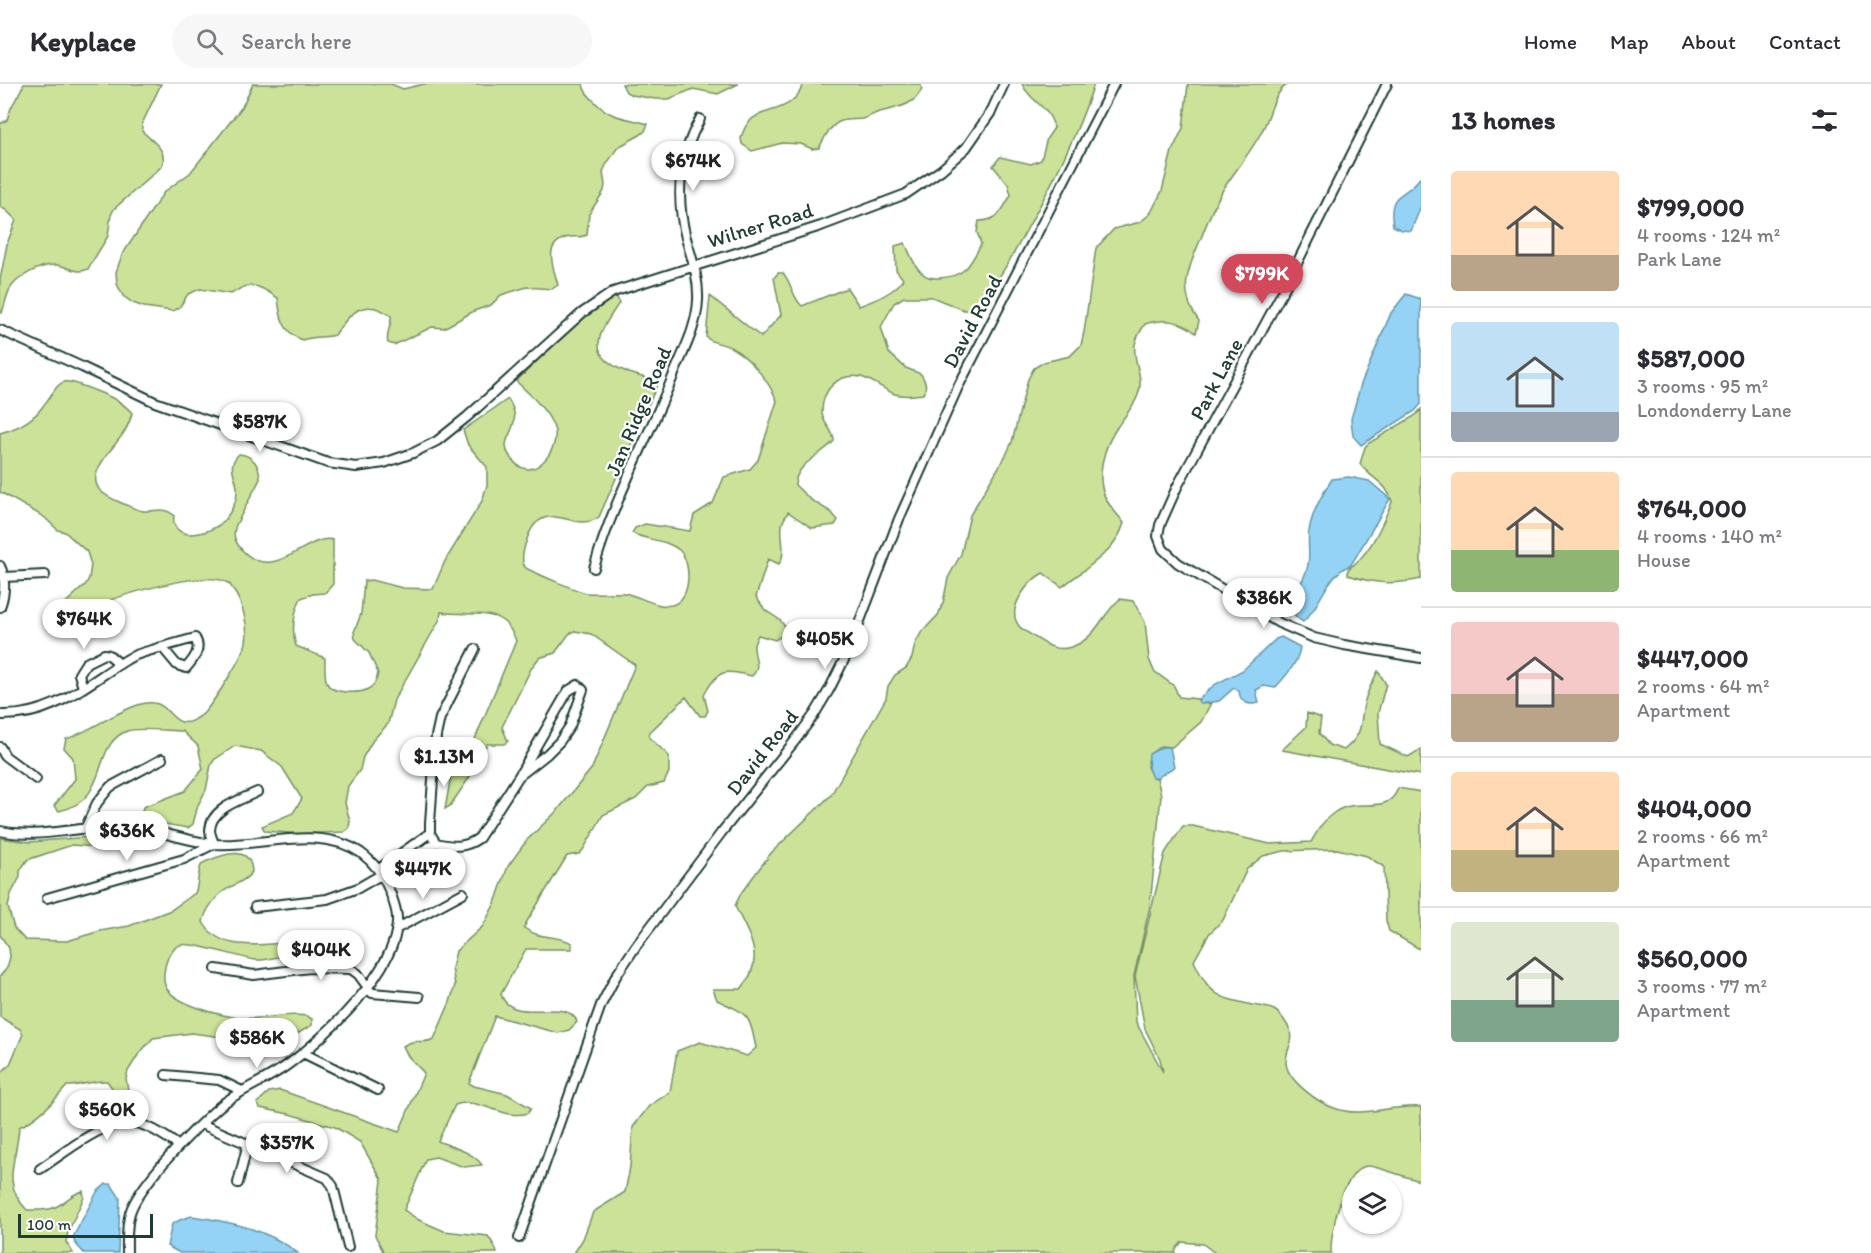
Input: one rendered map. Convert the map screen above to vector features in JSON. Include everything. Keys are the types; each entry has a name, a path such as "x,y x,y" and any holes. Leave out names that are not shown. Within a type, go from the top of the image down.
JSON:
{"street":[{"name":"Wilner Road","path":"0,330 155,402 328,463 356,467 384,463 413,453 437,441 582,313 613,292 821,226 906,194 941,170 966,148 991,112 1004,84"},
{"name":"David Road","path":"519,1238 601,1005 636,946 814,715 829,690 848,652 899,519 957,389 1114,84"},
{"name":"Park Lane","path":"1387,84 1283,291 1177,487 1160,525 1158,536 1163,549 1178,563 1279,623 1314,638 1421,658"},
{"name":"Jan Ridge Road","path":"594,568 600,546 620,497 695,321 698,279 685,235 680,178 684,152 700,119"},
{"path":"0,566 4,577 4,597 0,606"},
{"path":"4,577 45,575"},
{"path":"0,715 32,714 58,703 128,658 162,647 195,638 198,650 194,660 186,668 177,665 162,647"},
{"path":"436,843 430,833 431,786 436,736 440,718 475,649"},
{"path":"83,688 79,674 86,663 104,654 109,655 120,664"},
{"path":"381,872 436,843 453,847 471,844 479,838 519,777 568,691 578,686 583,690 570,726 548,754 519,777"},
{"path":"0,747 5,756 36,779"},
{"path":"84,829 97,803 110,787 162,759"},
{"path":"214,844 209,831 219,812 257,792"},
{"path":"0,831 29,835 84,829 137,829 214,844 312,838 336,840 364,855 381,872 396,909 398,918 392,947 367,987 339,1021 303,1053 271,1076 242,1091 222,1105 179,1146 154,1176 130,1211 127,1253"},
{"path":"255,907 327,898 358,888 430,833"},
{"path":"47,898 184,859 214,844"},
{"path":"396,929 463,893"},
{"path":"216,969 254,975 310,968 351,969 358,974 372,993 419,997"},
{"path":"303,1053 378,1090"},
{"path":"166,1075 219,1080 242,1091"},
{"path":"40,1169 99,1130 124,1122 140,1124 165,1136 179,1146"},
{"path":"201,1124 327,1178 333,1186 348,1247"},
{"path":"238,1183 248,1143"}],"green space":[{"path":"24,84 161,84 142,124 142,131 162,151 163,161 161,167 114,209 108,236 88,269 80,271 50,265 30,272 13,284 2,313 0,280 7,244 16,220 0,207 0,124 7,120"},
{"path":"253,84 391,84 403,89 424,84 583,84 588,95 606,111 648,124 640,135 618,147 606,165 603,172 604,191 589,214 587,235 569,237 555,244 552,250 552,263 558,285 552,289 527,287 501,295 491,305 474,311 444,328 432,327 394,345 388,343 387,340 391,316 373,307 366,307 352,314 335,335 302,340 291,333 284,324 278,298 257,287 244,287 231,294 200,289 188,294 179,308 173,311 133,303 123,296 117,284 116,272 122,255 164,192 190,173 242,107"},
{"path":"622,84 738,84 718,94 693,89 669,99 655,99 632,95 626,92"},
{"path":"804,84 920,84 922,88 915,99 904,105 864,118 835,124 819,148 812,149 801,144 782,143 752,151 742,144 741,138 750,121 756,116 786,105 796,97"},
{"path":"1022,84 1094,84 1063,159 1008,263 995,283 970,310 964,310 932,297 904,297 894,303 881,327 889,353 906,368 921,374 926,386 923,394 906,396 895,394 865,378 853,376 839,380 828,390 822,412 834,441 799,471 795,485 838,520 835,525 812,528 788,512 782,525 781,560 779,564 768,559 756,597 765,610 780,620 786,628 785,634 775,640 758,635 754,645 757,665 752,676 728,672 714,680 704,695 708,711 705,716 700,716 686,697 650,732 649,737 669,756 669,772 664,783 648,787 636,799 603,815 583,850 579,854 567,856 526,923 524,928 530,932 566,940 572,943 572,949 526,949 501,994 507,1004 516,1008 563,1011 572,1014 577,1022 569,1030 558,1033 495,1016 469,1083 507,1094 531,1108 528,1113 519,1115 473,1104 455,1105 438,1141 468,1153 482,1165 464,1167 436,1157 426,1159 404,1210 419,1220 444,1231 488,1236 497,1253 384,1253 375,1235 382,1180 360,1142 335,1127 260,1108 257,1103 269,1092 280,1090 399,1132 424,1073 408,1056 403,1046 412,1042 434,1039 455,985 452,968 456,951 483,926 495,903 508,866 527,840 557,811 592,768 635,665 591,634 575,631 569,634 555,653 539,658 532,667 502,727 508,741 504,744 487,744 469,778 450,806 445,809 453,764 475,739 516,641 503,621 494,617 485,614 441,612 440,619 394,700 388,724 373,740 363,757 360,770 348,786 345,803 350,821 349,828 344,832 300,834 265,831 262,826 293,813 302,799 282,767 261,751 235,746 214,760 211,765 206,790 198,805 193,824 188,828 140,820 143,807 185,791 203,769 198,746 182,731 131,730 116,738 108,748 94,785 87,796 76,805 59,811 54,806 75,779 73,758 64,748 66,739 123,711 145,703 159,704 179,721 191,721 199,717 228,678 244,649 247,635 245,621 241,606 231,586 221,580 205,579 163,585 91,607 75,618 64,617 58,610 86,584 89,578 91,565 87,552 44,517 0,492 0,433 32,418 57,386 62,383 73,383 116,400 132,413 121,437 105,456 97,472 96,485 108,497 134,508 143,511 170,512 174,515 174,524 179,530 194,534 221,524 226,518 234,504 237,492 233,462 239,454 248,456 257,466 260,479 236,525 234,535 236,541 242,550 254,559 266,562 290,556 323,540 333,540 333,584 325,593 301,598 294,622 294,640 296,646 325,658 325,677 330,687 346,692 364,691 374,684 378,673 369,653 355,639 354,632 361,614 364,581 371,580 403,588 433,589 445,561 482,501 487,485 487,467 468,445 463,430 508,399 514,417 514,424 506,442 509,455 517,465 526,469 535,468 542,462 549,455 553,446 554,428 543,409 516,381 596,308 617,297 619,303 601,334 600,351 604,358 613,365 658,383 599,517 582,522 558,517 543,519 535,524 530,532 525,545 523,563 525,567 535,572 583,592 624,593 660,605 672,605 679,602 683,596 688,580 683,555 674,546 632,533 635,528 645,524 690,531 694,515 713,503 724,477 750,469 758,460 777,401 764,378 746,358 732,348 706,337 710,296 761,337 781,315 774,278 778,273 783,273 786,277 802,306 847,288 859,306 889,292 903,279 896,270 895,246 905,243 916,266 927,277 948,277 961,272 970,264 981,244 977,232 979,221 996,217 1011,195 1008,184 993,166 1000,157 1031,164 1041,160 1047,138 1054,128 1048,114 1030,96"},
{"path":"1188,84 1288,84 1278,93 1258,138 1218,199 1191,263 1187,291 1192,311 1199,321 1196,333 1172,321 1159,321 1145,324 1137,338 1135,357 1140,388 1134,403 1113,434 1105,452 1101,472 1103,492 1107,501 1124,523 1120,533 1107,551 1062,587 1043,573 1037,577 1020,596 1015,619 1021,628 1042,642 1060,649 1073,647 1086,639 1120,599 1133,601 1145,622 1149,659 1154,671 1174,686 1179,697 1198,699 1201,704 1211,703 1201,722 1172,747 1161,746 1150,754 1147,767 1153,778 1157,778 1161,795 1150,906 1134,976 1136,1022 1163,1072 1160,1059 1145,1029 1135,976 1165,853 1183,826 1193,826 1270,844 1311,842 1327,818 1335,812 1353,806 1387,802 1398,788 1421,792 1421,950 1389,931 1386,921 1384,867 1367,856 1337,849 1284,851 1263,856 1247,869 1223,920 1209,934 1194,961 1210,988 1222,997 1272,1009 1281,1016 1290,1029 1292,1039 1286,1062 1287,1069 1304,1090 1320,1101 1334,1108 1355,1112 1421,1107 1421,1181 1371,1166 1355,1174 1342,1174 1342,1198 1333,1232 1331,1253 1215,1253 1203,1244 1182,1242 1175,1253 574,1253 583,1239 593,1212 625,1192 630,1167 633,1127 649,1106 670,1092 677,1051 700,1042 747,1056 756,1048 746,1016 717,1000 713,989 741,989 753,968 753,948 735,906 741,893 771,853 831,795 886,698 888,686 895,675 906,668 921,633 938,615 948,578 961,554 970,515 1012,442 1028,379 1034,368 1044,362 1070,356 1081,345 1096,248 1114,229 1140,222 1150,214 1162,191 1172,151 1183,128"},
{"path":"1421,409 1421,579 1384,583 1348,575 1348,569 1369,548 1392,502 1383,485 1360,464 1365,447 1416,415"},
{"path":"1378,671 1386,684 1378,713 1380,744 1408,757 1421,749 1421,775 1282,750 1306,727 1307,713 1321,718 1319,733 1329,745 1344,750 1359,731 1366,697"},
{"path":"99,836 94,847 72,845 27,860 20,871 20,877 11,894 8,907 14,928 25,940 67,941 100,931 129,926 171,910 195,893 199,870 203,863 221,856 239,854 248,859 252,872 243,881 221,894 211,905 203,922 213,934 225,941 239,944 317,943 330,947 333,951 316,957 283,956 259,960 194,945 186,944 174,948 167,960 164,978 169,992 177,998 212,1012 235,1017 307,1016 312,1019 312,1025 292,1037 266,1043 192,1033 153,1038 128,1071 126,1079 128,1090 122,1097 117,1095 107,1081 67,1086 39,1114 19,1127 12,1181 19,1200 27,1210 53,1208 83,1191 84,1197 68,1232 66,1242 73,1253 0,1253 0,1074 10,1064 23,1034 20,1029 0,1017 0,976 7,968 10,957 9,948 0,935 0,838 30,842"}],"water":[{"path":"1421,176 1421,206 1411,231 1393,226 1392,214 1395,200"},
{"path":"1406,294 1421,299 1421,404 1415,411 1361,445 1353,436 1351,419 1361,384 1391,313"},
{"path":"1349,477 1369,481 1390,499 1351,565 1336,575 1303,622 1296,617 1292,604 1308,564 1312,517 1332,479"},
{"path":"1281,637 1300,647 1299,653 1291,669 1275,688 1264,686 1256,690 1259,703 1245,702 1239,691 1234,688 1219,701 1200,704 1198,700 1214,685 1243,670"},
{"path":"1162,747 1170,747 1174,767 1157,778 1152,778 1148,768 1149,754"},
{"path":"106,1184 111,1184 120,1198 118,1253 84,1253 73,1237 97,1192"},
{"path":"192,1216 235,1224 261,1232 298,1253 180,1253 167,1246 172,1224"}]}
